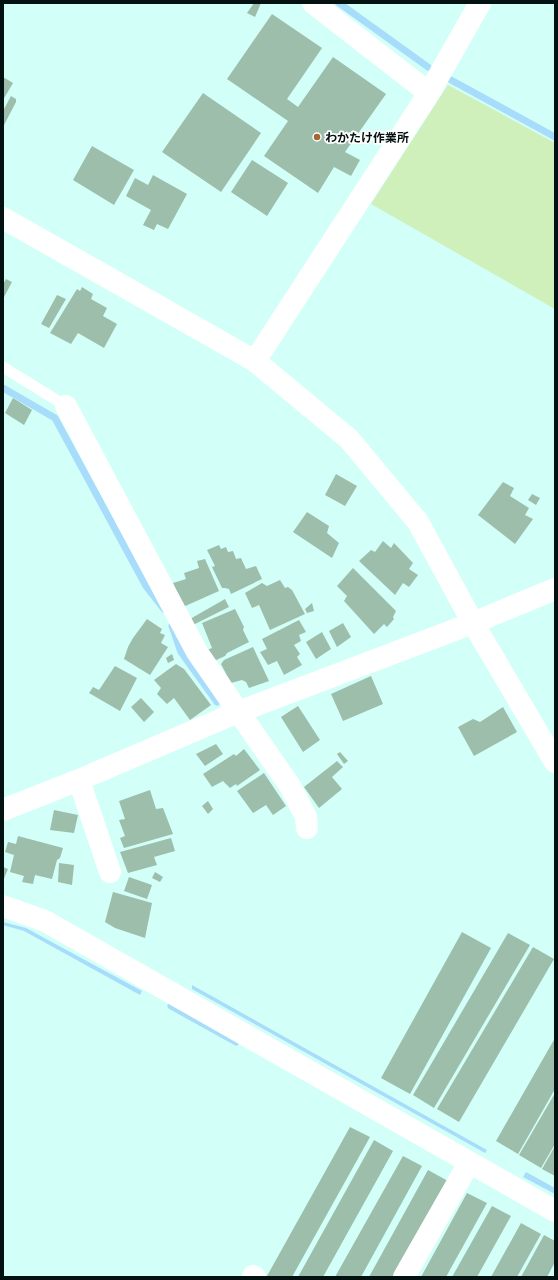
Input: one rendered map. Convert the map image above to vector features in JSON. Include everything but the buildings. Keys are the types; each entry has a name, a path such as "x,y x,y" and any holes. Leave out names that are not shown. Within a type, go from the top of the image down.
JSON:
{"street":[{"path":"313,3 429,93"},
{"path":"255,361 429,93 480,3"},
{"path":"3,218 255,361 349,439 418,522 473,623 555,762"},
{"path":"66,406 197,652 290,786 306,817 307,828"},
{"path":"3,810 79,780 238,712 473,623 555,589"},
{"path":"79,780 110,872"},
{"path":"3,906 45,921 555,1212"},
{"path":"404,1277 469,1163"}],"lane":[{"path":"3,367 66,406"}],"green space":[{"path":"448,85 555,143 555,309 371,204"}],"water":[{"path":"3,922 26,928 142,991 140,995 24,931 3,925"},
{"path":"192,985 487,1150 485,1153 192,989"},
{"path":"526,1172 555,1188 555,1194 523,1177"}],"waterway":[{"path":"339,3 428,67"},
{"path":"451,80 555,137"},
{"path":"3,388 55,418 146,586 164,609"},
{"path":"172,626 181,652 217,702"},
{"path":"171,1006 236,1042"}],"place":[{"name":"わかたけ作業所","path":"317,137"}]}
